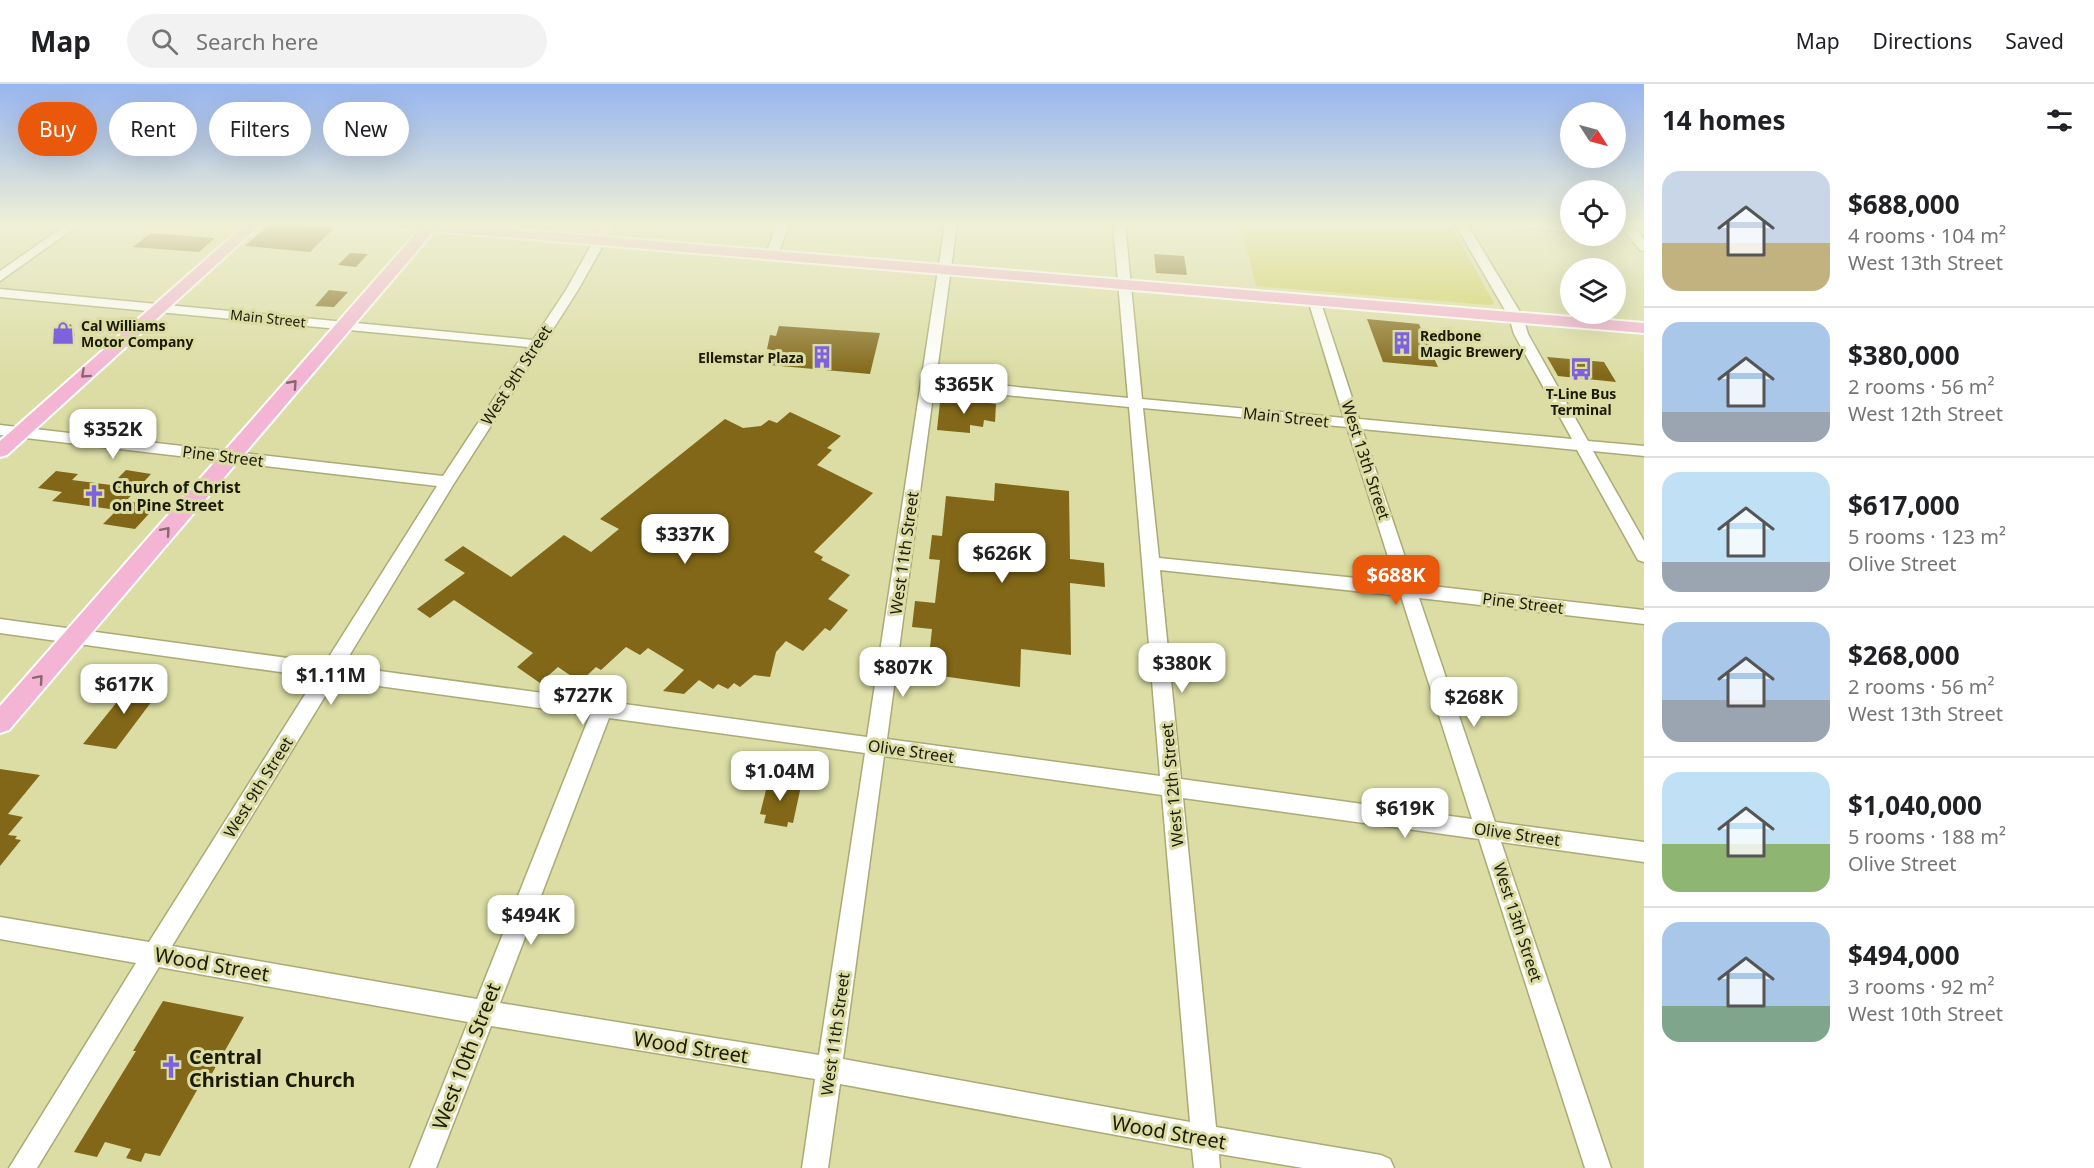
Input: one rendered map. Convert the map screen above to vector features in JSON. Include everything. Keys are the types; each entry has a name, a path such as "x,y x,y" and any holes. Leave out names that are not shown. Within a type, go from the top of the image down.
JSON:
{"main road":[{"path":"0,451 197,275"},
{"path":"0,723 388,275"},
{"path":"1013,275 1644,328"}],"street":[{"name":"West 9th Street","path":"22,1168 447,482 581,275"},
{"name":"West 11th Street","path":"815,1168 945,275"},
{"name":"West 12th Street","path":"1125,275 1207,1168"},
{"path":"1491,275 1516,317 1521,334 1644,556"},
{"name":"Main Street","path":"0,293 537,344"},
{"name":"West 13th Street","path":"1314,300 1598,1168"},
{"name":"Main Street","path":"928,383 1644,451"},
{"name":"Pine Street","path":"0,430 447,482"},
{"name":"Pine Street","path":"1151,563 1644,617"},
{"name":"Olive Street","path":"0,626 1644,852"},
{"name":"West 10th Street","path":"423,1168 482,1012 603,710"},
{"name":"Wood Street","path":"0,928 482,1012 829,1069 1381,1168"}],"shaded area":[{"path":"1253,275 1478,275 1494,303 1490,305 1256,286"}],"building":[{"path":"329,290 348,292 334,307 315,306"},
{"name":"Redbone Magic Brewery","path":"1367,319 1419,324 1438,367 1383,362"},
{"name":"Cal Williams Motor Company","path":"71,324 75,336 56,342 52,330"},
{"name":"Ellemstar Plaza","path":"779,326 880,333 870,374 769,365 772,350 767,349 770,335 776,336"},
{"name":"T-Line Bus Terminal","path":"1547,357 1604,362 1616,382 1558,376"},
{"path":"945,397 996,404 995,422 984,420 983,427 970,425 970,433 937,430 940,402 944,403"},
{"path":"790,412 841,436 827,448 832,450 817,465 873,493 814,552 823,557 821,560 850,575 828,599 848,610 830,631 825,628 803,651 786,641 776,652 770,677 754,675 740,687 734,683 728,689 718,684 713,689 699,680 684,694 663,691 684,670 648,648 640,655 626,647 601,670 596,667 580,682 558,667 540,683 517,667 533,653 454,600 430,618 417,609 465,573 444,560 463,546 511,577 564,535 591,552 619,529 600,519 725,419 743,428 761,426 769,420 777,423"},
{"name":"Church of Christ on Pine Street","path":"126,470 151,474 126,501 157,505 135,529 103,524 117,510 52,501 62,492 38,488 56,471 78,474 72,480 111,485"},
{"path":"995,483 1069,491 1070,559 1104,563 1105,587 1070,583 1071,655 1021,649 1020,687 927,674 932,629 912,627 915,601 935,603 940,560 929,559 932,535 942,536 946,496 994,501"},
{"path":"134,681 164,685 116,749 83,744"},
{"path":"0,769 40,775 8,814 23,817 8,835 17,836 15,839 21,840 0,866"},
{"path":"769,778 790,781 789,784 801,786 793,823 788,822 787,827 764,823 766,815 760,814"},
{"name":"Central Christian Church","path":"163,1001 244,1017 206,1084 201,1083 160,1156 145,1153 141,1162 126,1158 131,1149 105,1142 97,1157 74,1152 136,1051 133,1051"}],"place":[{"name":"Cal Williams Motor Company","path":"63,333"},
{"name":"Redbone Magic Brewery","path":"1402,343"},
{"name":"Ellemstar Plaza","path":"822,357"},
{"name":"T-Line Bus Terminal","path":"1581,369"},
{"name":"Church of Christ on Pine Street","path":"94,496"},
{"name":"Central Christian Church","path":"171,1067"}]}
